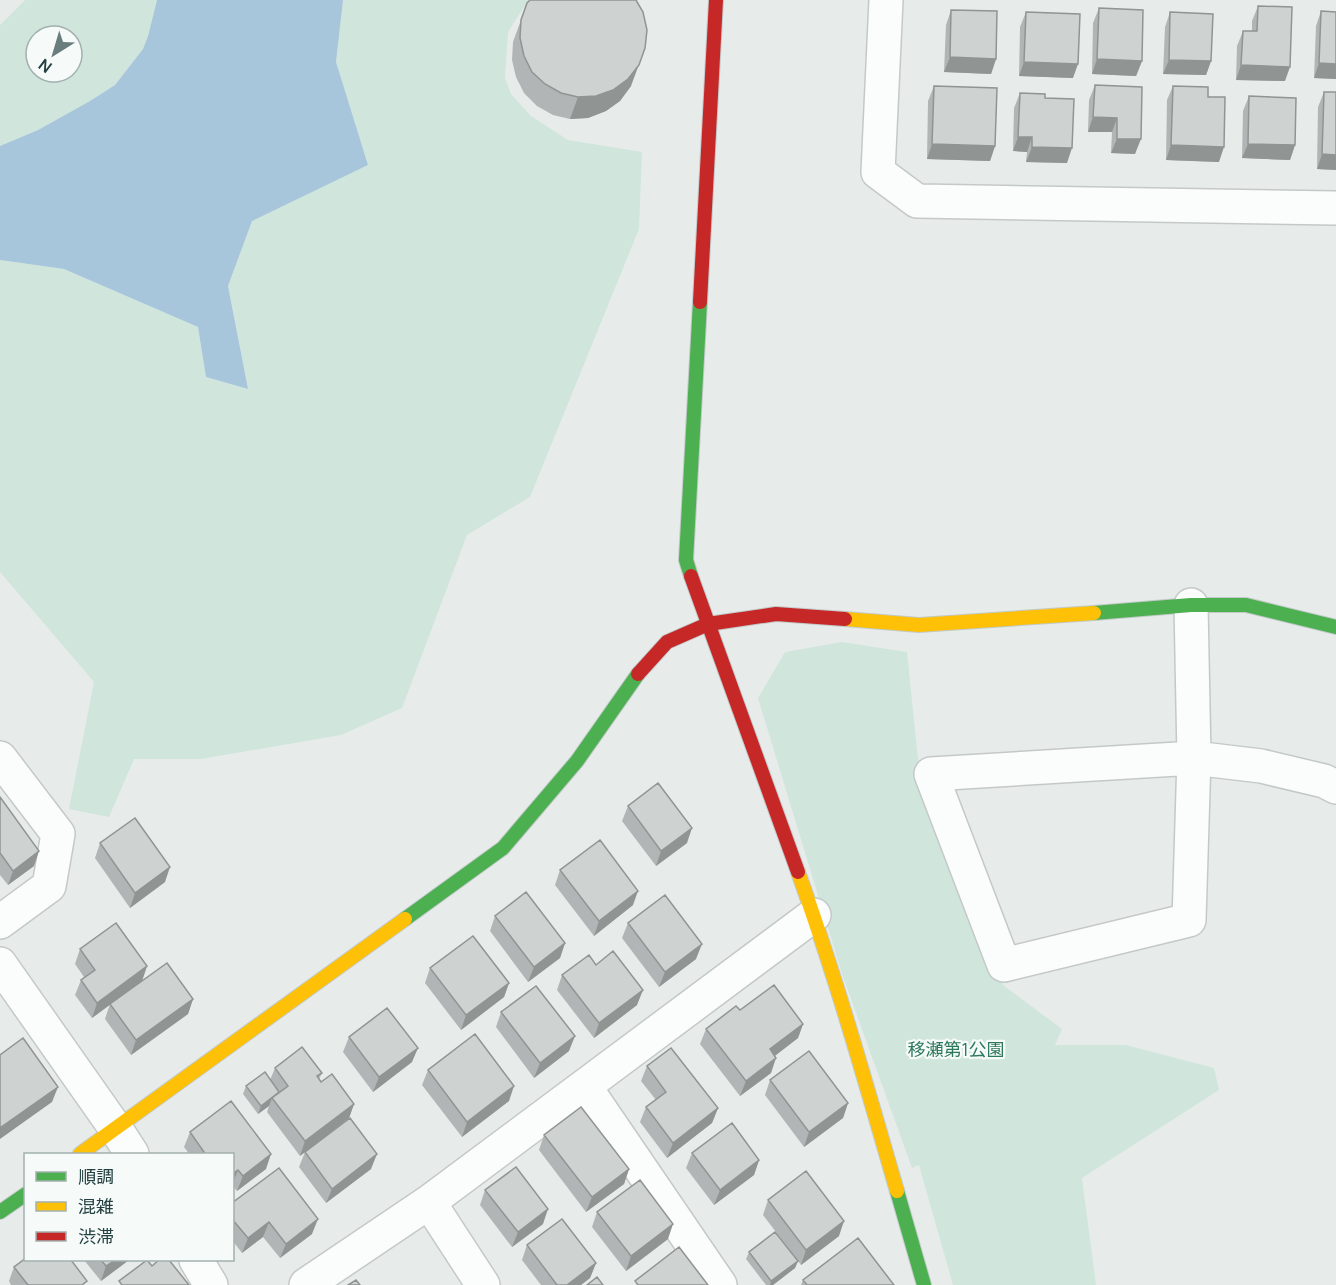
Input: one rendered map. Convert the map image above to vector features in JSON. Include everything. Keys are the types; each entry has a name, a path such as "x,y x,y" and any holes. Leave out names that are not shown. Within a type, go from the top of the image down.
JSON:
{"street":[{"path":"716,0 686,560 814,915 868,1090 924,1285"},
{"path":"886,0 878,172 917,201 1336,208"},
{"path":"1191,605 1194,758 1190,920 1004,965 931,774 1194,758 1262,766 1324,781 1336,787"},
{"path":"88,1153 124,1142 503,848 576,761 637,676 667,642 708,624 776,614 919,625 1191,605 1246,605 1336,627"},
{"path":"0,758 58,834 49,886 0,922"},
{"path":"306,1285 429,1202 814,915"},
{"path":"0,964 124,1142"},
{"path":"585,1087 720,1285"},
{"path":"0,1212 24,1195"},
{"path":"429,1202 483,1285"},
{"path":"197,1261 211,1285"}],"green space":[{"path":"25,0 157,0 143,49 115,85 38,130 0,146 0,25"},
{"path":"343,0 532,0 524,7 508,32 505,78 511,94 531,116 568,140 642,152 639,229 530,497 467,535 402,708 341,735 201,759 134,759 109,817 69,809 94,682 0,572 0,260 64,269 198,327 206,377 248,389 228,286 252,220 368,165 336,62"},
{"name":"移瀬第1公園","path":"842,642 907,652 918,759 1003,985 1062,1029 1055,1045 1126,1045 1214,1068 1219,1090 1082,1178 1096,1285 953,1285 919,1165 912,1168 842,974 758,698 785,652"}],"water":[{"path":"157,0 343,0 336,62 368,165 252,221 228,286 248,389 206,377 198,327 64,269 0,260 0,146 38,130 115,85 143,49"}],"building":[{"path":"530,0 636,0 643,12 647,30 645,48 639,65 628,79 613,90 596,96 578,97 561,93 545,84 532,72 524,56 520,38 521,20"},
{"path":"1258,6 1292,7 1290,67 1241,65 1243,31 1257,31"},
{"path":"1099,8 1143,10 1142,61 1097,59"},
{"path":"951,10 997,11 996,59 950,57"},
{"path":"1321,11 1336,12 1336,64 1319,63"},
{"path":"1026,12 1080,14 1078,64 1024,62"},
{"path":"1170,12 1213,14 1211,61 1169,60"},
{"path":"1095,85 1142,87 1141,139 1117,139 1117,118 1093,117"},
{"path":"934,86 997,88 995,146 932,144"},
{"path":"1173,86 1208,87 1208,97 1225,97 1224,147 1171,145"},
{"path":"1324,92 1336,92 1336,155 1322,154"},
{"path":"1020,93 1045,94 1045,98 1074,99 1072,148 1032,147 1032,137 1018,137"},
{"path":"1249,96 1296,98 1295,145 1248,144"},
{"path":"658,783 692,828 661,851 628,806"},
{"path":"0,797 39,851 13,871 0,853"},
{"path":"135,818 170,867 135,893 100,843"},
{"path":"600,840 638,891 599,921 560,870"},
{"path":"526,892 565,943 534,967 495,916"},
{"path":"665,895 702,944 665,972 628,923"},
{"path":"116,923 147,966 97,1003 81,980 95,970 80,949"},
{"path":"473,936 509,983 466,1015 430,968"},
{"path":"613,951 643,990 599,1023 562,975 589,955 596,965"},
{"path":"167,963 193,999 136,1040 110,1004"},
{"path":"774,985 803,1024 770,1049 776,1058 746,1081 706,1029 736,1006 740,1010"},
{"path":"536,986 575,1036 540,1063 501,1012"},
{"path":"387,1008 418,1048 379,1077 349,1037"},
{"path":"475,1034 514,1086 467,1122 428,1070"},
{"path":"23,1038 58,1087 0,1128 0,1055"},
{"path":"302,1047 322,1073 317,1076 321,1082 332,1074 354,1104 305,1141 272,1098 288,1086 275,1068"},
{"path":"671,1048 718,1108 673,1143 646,1107 666,1092 647,1066"},
{"path":"809,1051 848,1103 809,1132 770,1080"},
{"path":"265,1072 279,1092 261,1106 246,1086"},
{"path":"231,1101 271,1154 243,1176 238,1170 234,1173 234,1153 205,1153 190,1132"},
{"path":"581,1107 629,1169 592,1197 544,1135"},
{"path":"350,1118 377,1154 332,1189 305,1152"},
{"path":"732,1123 759,1160 720,1190 692,1153"},
{"path":"516,1167 548,1209 518,1232 485,1190"},
{"path":"279,1168 318,1219 286,1244 269,1222 248,1238 234,1221 234,1202"},
{"path":"806,1171 844,1221 806,1250 768,1200"},
{"path":"640,1180 673,1224 631,1256 597,1212"},
{"path":"562,1219 596,1263 567,1285 557,1285 527,1245"},
{"path":"775,1232 798,1261 771,1281 749,1252"},
{"path":"858,1238 894,1285 807,1285 803,1280"},
{"path":"679,1247 708,1285 638,1285 635,1281"},
{"path":"24,1260 72,1261 87,1281 82,1285 28,1285 14,1267"},
{"path":"102,1261 114,1261 106,1266"},
{"path":"146,1261 152,1266 158,1261 170,1261 189,1285 122,1285 119,1281"},
{"path":"597,1277 603,1285 587,1285"},
{"path":"356,1280 360,1285 348,1285"}],"traffic: fast":[{"path":"691,576 686,560 700,302"},
{"path":"1094,613 1191,605 1246,605 1336,627"},
{"path":"405,919 503,848 577,761 638,674"},
{"path":"897,1191 924,1285"},
{"path":"0,1212 24,1195"}],"traffic: slow":[{"path":"845,619 919,625 1094,613"},
{"path":"798,872 838,991 897,1191"},
{"path":"81,1153 405,919"}],"traffic: jam":[{"path":"700,302 716,0"},
{"path":"691,576 798,872"},
{"path":"638,674 667,642 708,624 776,614 845,619"}]}
